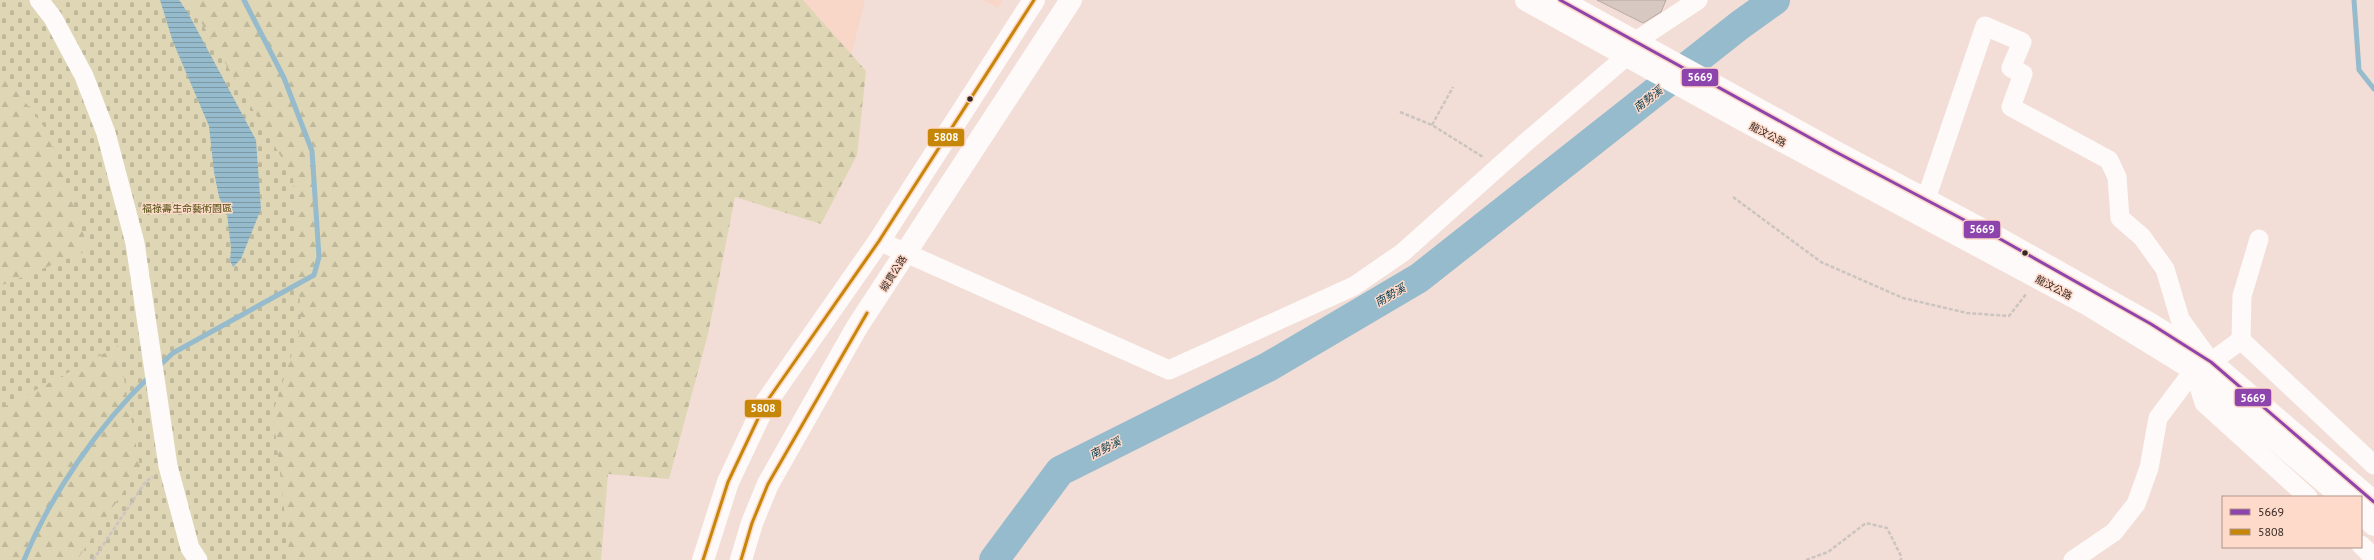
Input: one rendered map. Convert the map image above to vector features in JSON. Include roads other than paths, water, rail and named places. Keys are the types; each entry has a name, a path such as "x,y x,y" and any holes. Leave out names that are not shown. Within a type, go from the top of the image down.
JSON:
{"main road":[{"path":"703,560 728,482 765,404 879,241 1034,0"},
{"name":"縱貫公路","path":"741,560 765,490 786,450 858,327 1071,0"},
{"path":"1526,0 1641,53"},
{"path":"1560,0 1641,53"},
{"name":"龍汶公路","path":"1641,53 1744,111 1922,207 2151,324 2374,502"},
{"name":"龍汶公路","path":"1922,207 2038,278 2203,366 2341,496"},
{"path":"2362,515 2374,525"}],"street":[{"path":"39,0 53,18 84,76 106,133 135,243 168,466 190,548 198,560"},
{"path":"879,241 1169,370 1354,286 1402,253 1499,166 1641,53 1698,0"},
{"path":"1922,207 1985,26 2022,42 2011,68 2023,74 2011,107 2109,160 2117,177 2120,218 2142,237 2165,269 2180,319 2203,366 2204,403 2307,496"},
{"path":"2259,239 2242,296 2241,340 2374,465"},
{"path":"2073,560 2114,532 2136,504 2149,468 2158,418 2203,366 2241,340"},
{"path":"2362,546 2374,558"}],"water":[{"path":"160,0 179,0 188,13 256,140 261,209 241,259 233,267 230,261 231,248 227,214 219,197 214,172 209,126 173,42"}],"waterway":[{"path":"158,367 173,353 314,275 319,257 312,151 284,78 244,0"},
{"name":"南勢溪","path":"994,560 1060,471 1268,367 1419,278 1740,25 1775,0"},
{"path":"2354,0 2359,70 2374,89"},
{"path":"24,560 48,510 78,462 112,417 150,376"}],"park label":[{"name":"福祿壽生命藝術園區","path":"187,208"}]}
